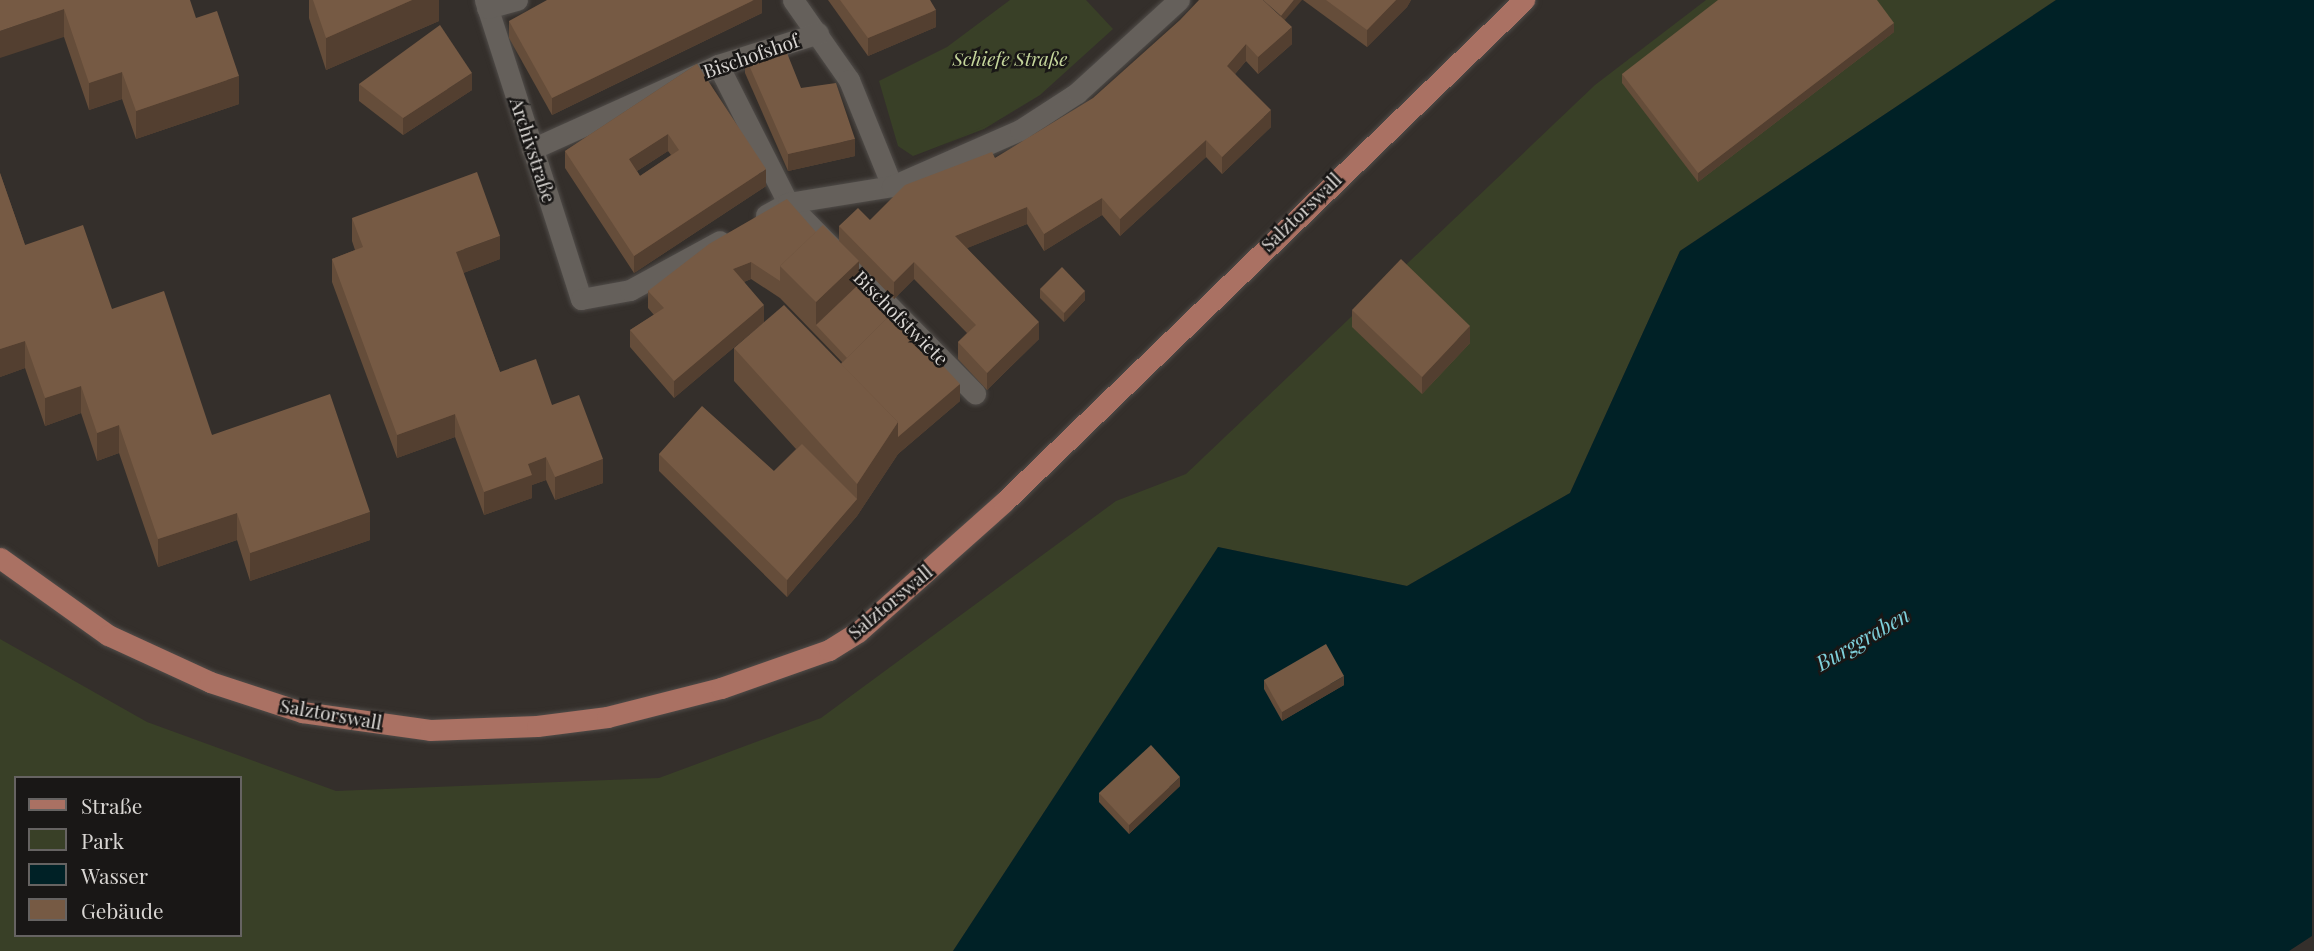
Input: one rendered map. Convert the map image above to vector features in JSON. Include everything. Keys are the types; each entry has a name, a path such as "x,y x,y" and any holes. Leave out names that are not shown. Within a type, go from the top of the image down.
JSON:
{"main road":[{"name":"Salztorswall","path":"0,558 108,635 221,687 302,712 430,730 537,726 607,717 721,688 829,650 858,632 1004,502 1494,24 1524,0"}],"street":[{"path":"486,4 517,0"},
{"name":"Bischofshof","path":"793,0 849,80 892,186"},
{"path":"788,203 892,186 971,155 1031,122 1115,62 1179,0"},
{"name":"Archivstraße","path":"486,4 581,299 630,290 788,203"},
{"name":"Bischofshof","path":"532,149 718,65 818,33"},
{"name":"Bischofstwiete","path":"718,65 788,203 975,393"}],"green space":[{"name":"Schiefe Straße","path":"1010,0 1086,0 1113,29 1040,95 984,129 913,156 898,146 879,81 947,47"},
{"path":"1706,0 2056,0 1680,251 1570,493 1407,586 1218,547 953,951 0,951 0,639 147,722 336,791 659,778 821,718 1116,501 1186,474 1595,85"}],"water":[{"name":"Burggraben","path":"2056,0 2314,0 2312,936 2289,951 953,951 1218,547 1407,586 1570,493 1680,251"}],"building":[{"path":"0,0 190,0 196,18 217,11 239,76 136,111 122,72 89,83 64,9 0,31"},
{"path":"313,0 412,0 326,38"},
{"path":"547,0 754,0 552,98 509,21"},
{"path":"840,0 930,0 936,10 868,38"},
{"path":"1199,0 1263,0 1292,27 1258,57 1246,44 1227,66 1271,110 1222,157 1206,140 1120,219 1102,198 1044,234 1027,207 955,236 1039,322 987,373 958,342 976,325 914,262 894,282 839,226 858,208 870,220 905,185 992,152 995,158 1093,98"},
{"path":"1263,0 1294,0 1281,16"},
{"path":"1326,0 1396,0 1367,30"},
{"path":"1718,0 1877,0 1894,23 1698,173 1622,74"},
{"path":"440,25 472,73 403,118 359,84"},
{"path":"785,48 801,88 836,83 855,139 788,154 745,56"},
{"path":"697,64 766,169 634,256 565,151","holes":["668,134 679,150 640,176 629,159"]},
{"path":"477,172 500,236 456,252 500,372 536,359 552,405 579,395 603,459 555,477 546,457 528,464 532,475 484,492 455,414 397,435 332,259 363,247 352,218"},
{"path":"0,173 25,245 83,225 112,309 164,291 212,435 330,394 370,512 250,553 237,513 158,539 119,425 97,433 81,386 45,398 25,341 0,349"},
{"path":"787,199 816,232 780,266 780,281 751,262 733,269 764,305 674,381 630,330 664,308 648,291 709,244"},
{"path":"823,225 859,261 816,302 780,266"},
{"path":"1401,259 1470,326 1422,377 1352,310"},
{"path":"1062,267 1085,291 1064,313 1040,289"},
{"path":"859,284 889,316 847,358 816,325"},
{"path":"784,305 898,422 857,484 734,348"},
{"path":"893,312 960,384 898,437 898,422 841,364"},
{"path":"702,406 774,471 802,444 857,499 787,580 659,454"},
{"path":"1326,644 1344,676 1282,712 1264,680"},
{"path":"1151,745 1180,777 1129,825 1099,793"}]}
